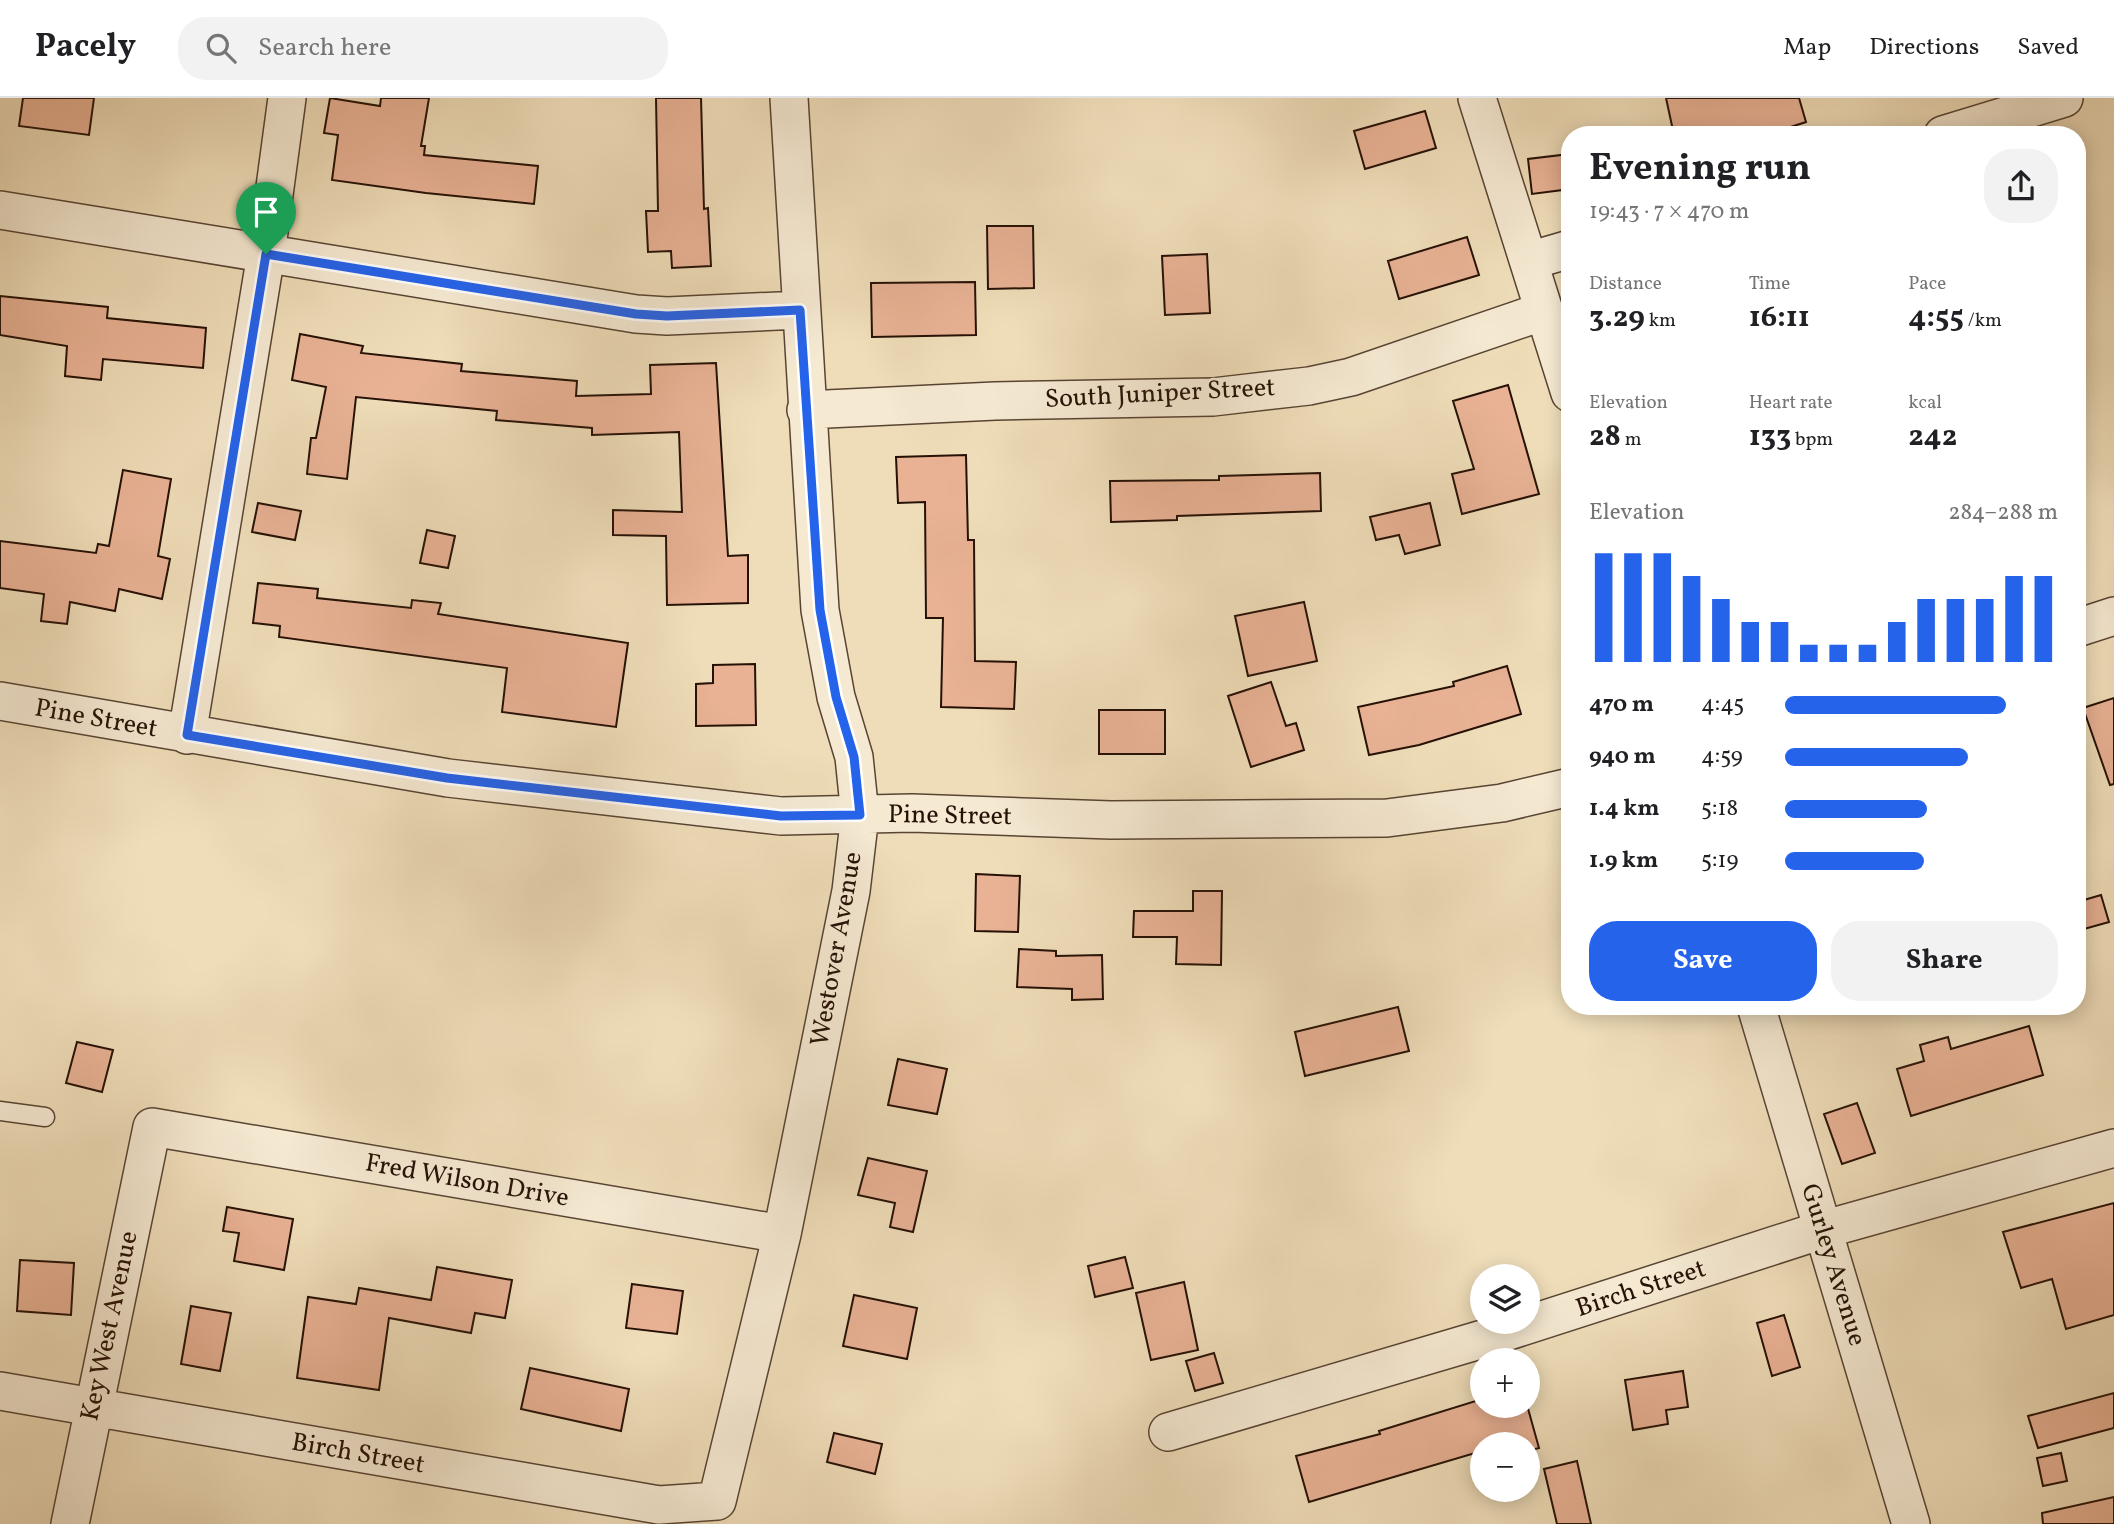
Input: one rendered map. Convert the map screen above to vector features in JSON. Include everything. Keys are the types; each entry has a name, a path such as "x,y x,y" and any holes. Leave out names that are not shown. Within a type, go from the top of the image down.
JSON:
{"street":[{"path":"187,735 266,254 287,98"},
{"name":"Westover Avenue","path":"717,1501 782,1234 851,891 860,815 854,757 836,697 820,610 789,98"},
{"path":"1478,98 1561,364"},
{"path":"1972,126 2064,98"},
{"path":"0,210 636,314 667,316 800,310"},
{"path":"1529,261 1561,252"},
{"name":"South Juniper Street","path":"806,410 995,401 1213,397 1309,386 1351,377 1544,310"},
{"path":"2086,625 2114,616"},
{"name":"Pine Street","path":"0,701 447,778 781,816 1111,820 1387,818 1502,803 1561,790"},
{"name":"Gurley Avenue","path":"1759,1015 1911,1524"},
{"name":"Fred Wilson Drive","path":"152,1128 782,1234"},
{"name":"Key West Avenue","path":"70,1524 92,1407 152,1128"},
{"name":"Birch Street","path":"1168,1432 1493,1336 1822,1230 2114,1148"},
{"name":"Birch Street","path":"0,1391 659,1505 717,1501"}],"lane":[{"path":"0,1111 45,1116"}],"building":[{"path":"23,98 94,98 89,135 19,126"},
{"path":"330,98 380,106 381,98 429,98 421,146 425,146 424,155 538,166 534,204 332,180 338,135 324,133"},
{"path":"656,98 701,98 704,209 708,208 711,266 672,268 671,251 648,252 646,211 658,211"},
{"path":"1666,98 1799,98 1806,122 1794,126 1672,126"},
{"path":"1425,111 1436,148 1365,169 1354,131"},
{"path":"1561,155 1561,190 1532,194 1528,159"},
{"path":"987,226 1033,226 1034,288 988,289"},
{"path":"1467,237 1479,275 1399,299 1388,261"},
{"path":"1207,254 1210,313 1165,315 1162,256"},
{"path":"975,282 976,335 872,337 871,283"},
{"path":"0,296 108,307 107,318 206,328 203,368 103,359 101,380 65,376 67,346 0,335"},
{"path":"300,334 363,346 361,353 462,364 461,371 577,381 576,396 651,394 650,365 716,363 728,556 748,555 748,603 667,605 666,536 613,535 613,510 682,512 679,432 592,435 592,428 496,420 497,411 356,397 347,479 307,474 311,438 316,438 326,387 292,380"},
{"path":"1508,385 1539,494 1462,514 1452,474 1474,469 1453,401"},
{"path":"966,455 968,540 974,540 975,661 1016,662 1014,709 941,707 943,618 926,618 925,502 898,503 896,457"},
{"path":"123,470 171,479 158,556 170,559 162,599 119,589 115,611 70,602 67,624 41,621 44,594 0,588 0,541 96,553 98,544 109,546"},
{"path":"1320,473 1321,511 1177,516 1177,520 1111,522 1110,481 1219,480 1219,476"},
{"path":"258,503 301,511 295,540 252,532"},
{"path":"1430,503 1440,545 1405,554 1399,535 1376,540 1370,517"},
{"path":"427,530 455,536 448,568 420,563"},
{"path":"258,583 318,589 317,598 411,608 412,600 441,603 438,614 628,643 616,727 502,712 507,668 279,637 280,626 253,623"},
{"path":"1304,602 1317,661 1248,676 1235,616"},
{"path":"755,664 756,725 696,726 696,684 713,683 713,665"},
{"path":"1507,666 1521,714 1419,745 1369,755 1358,707 1454,686 1453,682"},
{"path":"1271,682 1286,726 1296,723 1304,750 1251,767 1228,696"},
{"path":"2114,698 2114,784 2110,785 2086,717 2086,707"},
{"path":"1099,710 1165,710 1165,754 1099,754"},
{"path":"976,874 1020,876 1018,932 975,931"},
{"path":"1193,891 1222,891 1221,965 1176,964 1177,937 1133,937 1134,911 1193,911"},
{"path":"2101,895 2109,922 2086,928 2086,899"},
{"path":"1019,949 1056,951 1056,956 1102,955 1103,999 1072,1000 1072,989 1017,987"},
{"path":"1398,1007 1409,1051 1305,1076 1295,1032"},
{"path":"2029,1026 2043,1075 1911,1116 1897,1069 1924,1061 1920,1045 1948,1037 1951,1049"},
{"path":"77,1042 113,1050 102,1092 66,1083"},
{"path":"898,1059 947,1069 937,1114 888,1105"},
{"path":"1857,1103 1875,1153 1842,1164 1824,1114"},
{"path":"868,1158 927,1171 913,1232 890,1227 895,1203 858,1195"},
{"path":"2114,1203 2114,1315 2066,1329 2052,1279 2021,1288 2003,1232"},
{"path":"227,1207 293,1219 284,1270 234,1261 239,1233 223,1231"},
{"path":"1125,1257 1133,1288 1095,1297 1088,1266"},
{"path":"20,1260 74,1263 71,1315 17,1311"},
{"path":"437,1267 512,1280 505,1318 475,1313 471,1333 389,1318 379,1390 297,1378 308,1297 356,1304 359,1288 431,1300"},
{"path":"1184,1282 1198,1350 1151,1360 1136,1293"},
{"path":"632,1284 683,1291 677,1334 626,1328"},
{"path":"854,1295 917,1308 907,1359 843,1346"},
{"path":"191,1306 231,1313 220,1371 181,1364"},
{"path":"1784,1315 1800,1367 1772,1376 1757,1323"},
{"path":"1214,1353 1223,1383 1195,1391 1186,1361"},
{"path":"530,1368 629,1389 621,1431 521,1409"},
{"path":"1683,1371 1688,1407 1666,1410 1668,1424 1633,1430 1625,1380"},
{"path":"2114,1393 2114,1428 2038,1448 2028,1416"},
{"path":"1470,1403 1470,1418 1531,1418 1535,1432 1470,1432 1470,1455 1309,1502 1296,1456 1380,1434 1379,1431"},
{"path":"834,1433 882,1444 875,1474 827,1462"},
{"path":"2061,1453 2067,1481 2043,1486 2037,1458"},
{"path":"1577,1461 1591,1524 1557,1524 1544,1469"},
{"path":"2114,1497 2114,1524 2043,1524 2042,1513"}],"route":[{"path":"266,254 636,314 667,316 800,310 820,610 836,697 854,757 860,815 781,816 447,778 187,735 266,254"}]}
